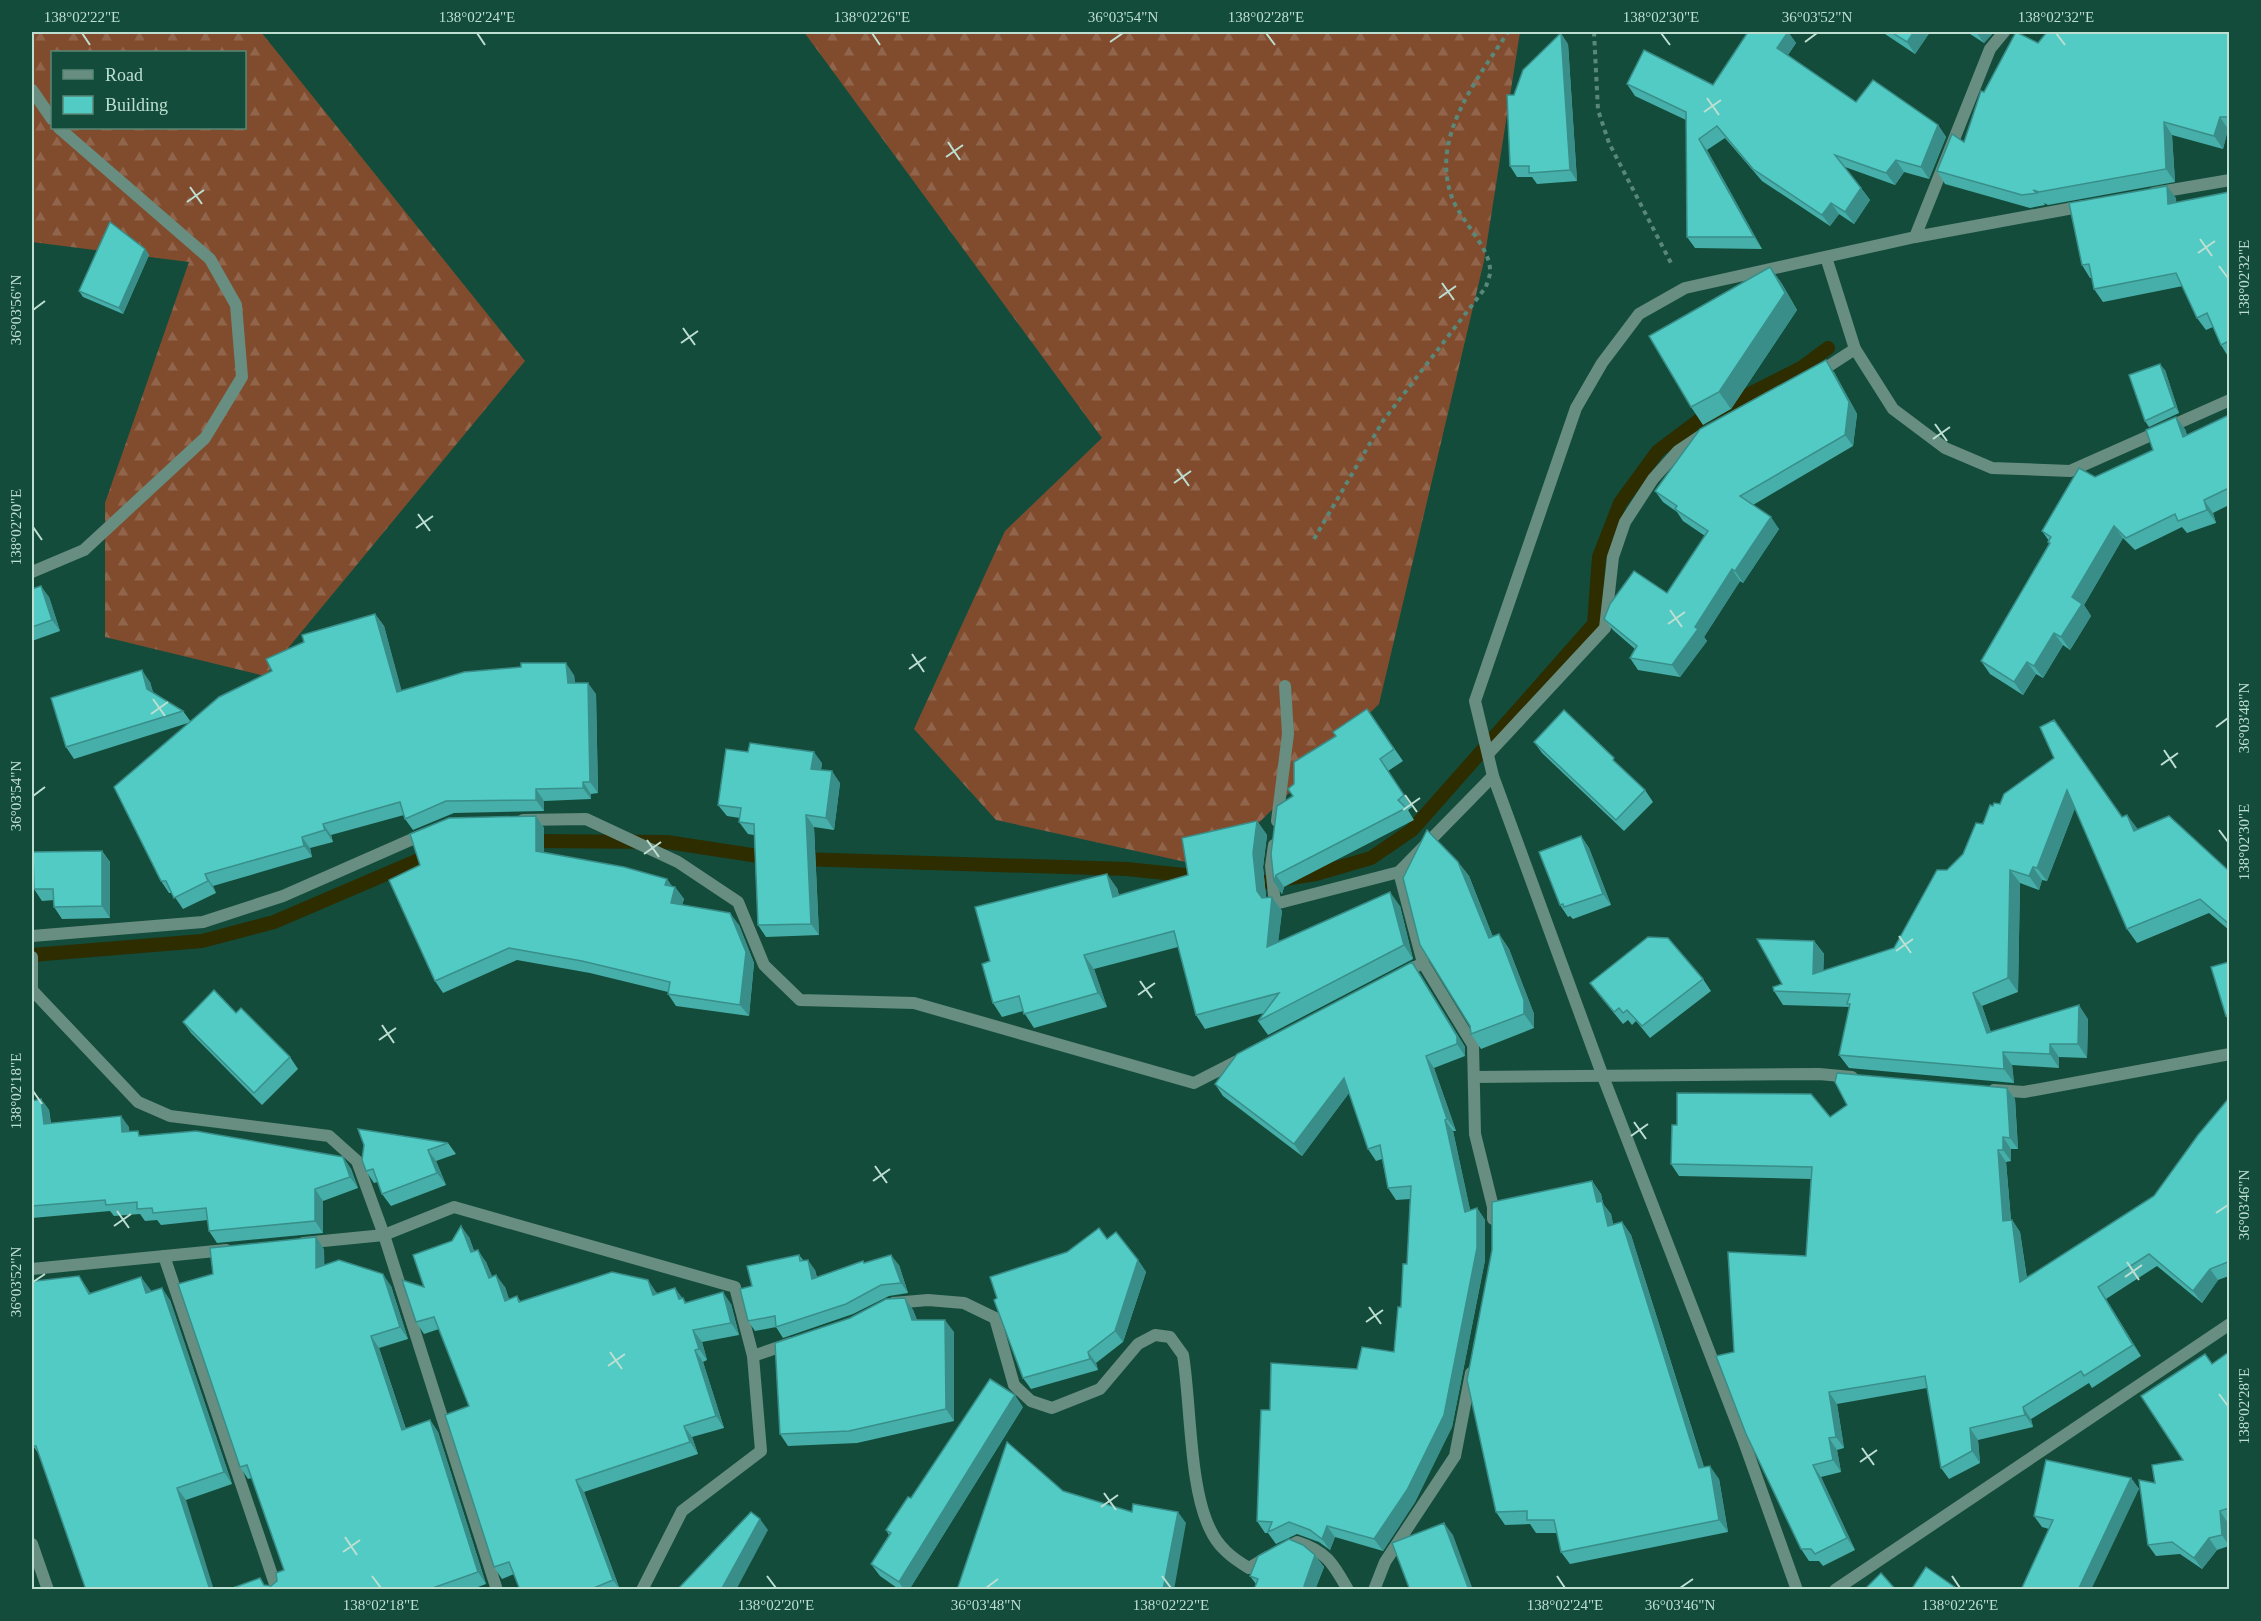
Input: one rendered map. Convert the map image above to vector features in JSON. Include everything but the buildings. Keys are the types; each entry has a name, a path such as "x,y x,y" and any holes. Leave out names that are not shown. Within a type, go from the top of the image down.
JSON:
{"street":[{"path":"1915,237 1990,49 2004,32"},
{"path":"32,90 51,118"},
{"path":"32,572 84,550 205,438 242,377 236,305 210,259 60,129"},
{"path":"2142,195 2229,180"},
{"path":"1797,1590 1743,1439 1602,1074 1493,776 1475,701 1576,408 1602,363 1639,314 1685,288 1915,237 2097,204"},
{"path":"1826,257 1855,350 1893,409 1945,448 1992,468 2070,471 2229,400"},
{"path":"1812,377 1855,350"},
{"path":"1488,754 1605,628 1613,557 1625,522 1653,479 1678,451 1711,429"},
{"path":"1285,686 1288,734 1271,866 1275,904 1399,872 1493,776"},
{"path":"515,820 586,819 678,862 738,902 764,965 800,1000 914,1003 1194,1083 1257,1050"},
{"path":"32,936 203,922 283,896 434,830"},
{"path":"1399,872 1423,963 1473,1045 1475,1134 1493,1207 1493,1228"},
{"path":"32,957 32,990 138,1102 170,1116 329,1136 357,1161 384,1235 497,1590"},
{"path":"1392,979 1423,963"},
{"path":"1979,1088 2024,1092 2229,1054"},
{"path":"1474,1077 1602,1074 1818,1074 1864,1078"},
{"path":"291,1244 384,1235 454,1207 735,1287 753,1356 761,1451 682,1511 642,1590"},
{"path":"32,1269 245,1248"},
{"path":"164,1256 277,1590"},
{"path":"883,1308 892,1303 928,1300 964,1303 995,1318 1014,1385 1031,1401 1052,1408 1100,1389 1138,1344 1155,1335 1170,1337 1183,1355 1199,1497 1210,1530 1229,1557 1249,1568 1297,1542 1317,1549 1335,1565 1348,1590"},
{"path":"1835,1590 2229,1324"},
{"path":"753,1356 804,1339"},
{"path":"1374,1590 1385,1562 1455,1456 1473,1364"},
{"path":"32,1544 48,1590"}],"path":[{"path":"1314,539 1383,421 1486,287 1490,269 1478,240 1453,201 1447,175 1448,147 1459,109 1508,32"},
{"path":"1594,32 1599,110 1609,143 1685,288"}],"green space":[{"path":"32,32 261,32 525,361 265,676 105,637 105,503 189,262 32,242"},
{"path":"804,32 1520,32 1484,261 1379,704 1213,868 996,820 914,729 1005,531 1102,438"}],"waterway":[{"path":"1246,882 1261,883 1316,874 1371,858 1412,830 1594,624 1599,557 1620,503 1658,451 1702,418 1801,368 1828,348"},
{"path":"528,841 667,842 771,858"},
{"path":"32,955 202,941 274,922 435,853"},
{"path":"800,859 1127,869 1203,877"}]}
